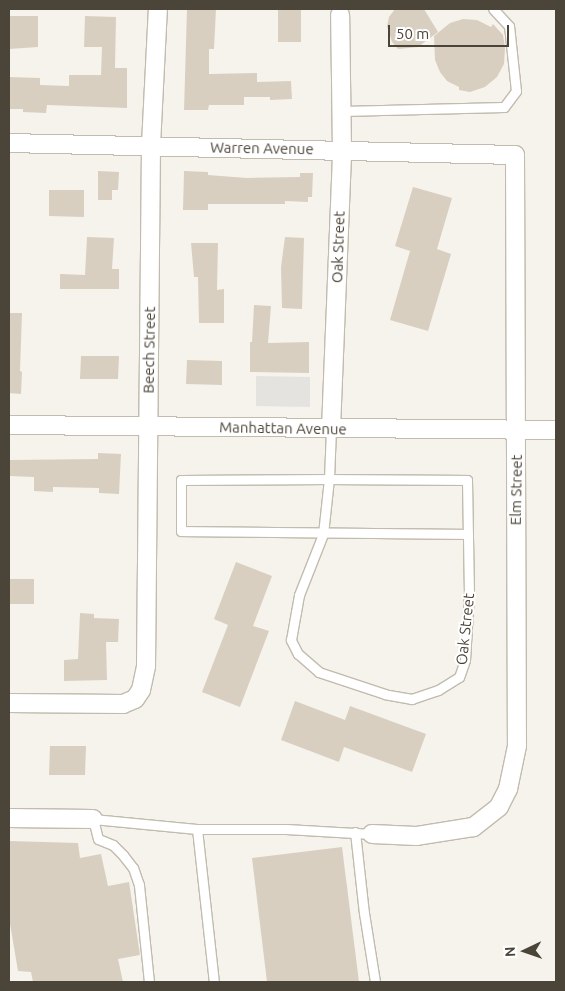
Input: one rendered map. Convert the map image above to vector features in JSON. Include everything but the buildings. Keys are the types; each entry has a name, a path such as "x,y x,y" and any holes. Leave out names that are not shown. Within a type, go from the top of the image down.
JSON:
{"street":[{"name":"Beech Street","path":"9,704 123,704 135,699 141,690 146,666 151,145 158,9"},
{"name":"Oak Street","path":"331,429 342,150 340,12"},
{"name":"Warren Avenue","path":"9,143 515,155"},
{"name":"Elm Street","path":"363,833 416,836 474,827 499,808 508,789 517,746 515,155"},
{"name":"Manhattan Avenue","path":"9,425 556,430"},
{"path":"9,818 92,819"}],"lane":[{"path":"342,111 504,107 516,91 509,26 493,9"},
{"name":"Oak Street","path":"329,479 467,480 469,593 465,660 459,677 438,690 412,699 386,694 319,672 298,654 291,640 299,595 323,534 329,479 331,429"},
{"path":"329,479 182,480 181,531 323,534 468,534"},
{"path":"149,982 139,886 133,868 113,845 98,839 92,819 197,829 363,833 375,982"},
{"path":"197,829 214,982"}],"shaded area":[{"path":"256,376 310,377 310,407 256,406"}]}
